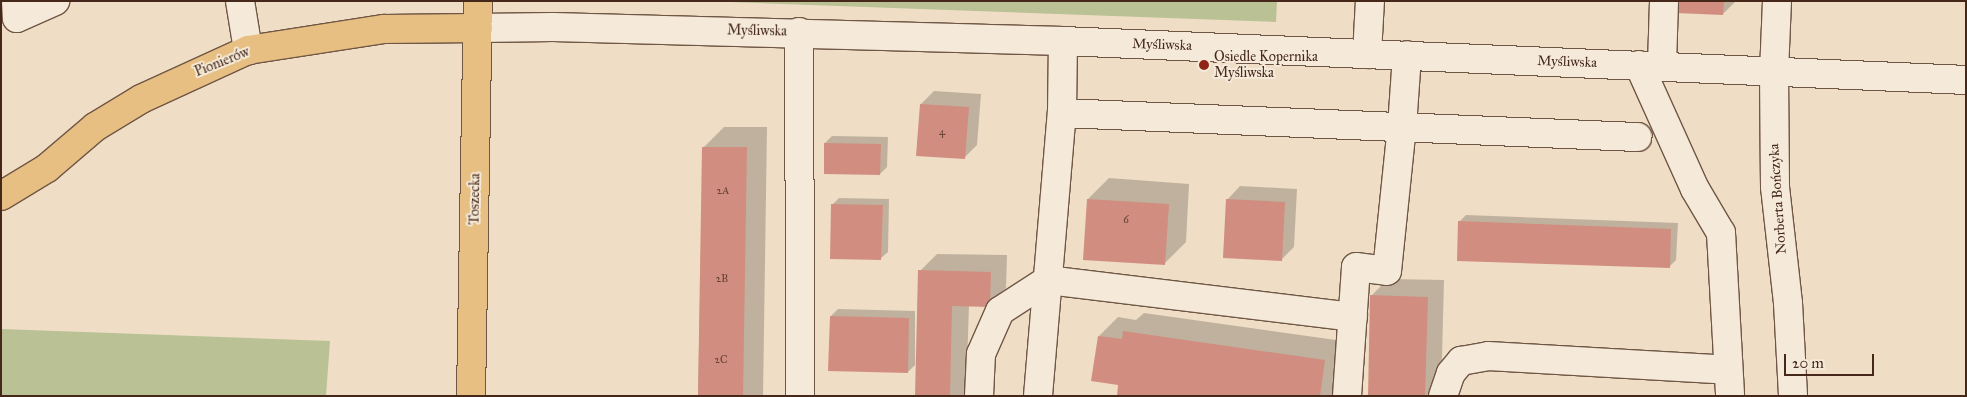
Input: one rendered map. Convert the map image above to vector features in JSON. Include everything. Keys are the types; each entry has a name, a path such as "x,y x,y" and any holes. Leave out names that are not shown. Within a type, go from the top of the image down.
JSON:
{"main road":[{"name":"Toszecka","path":"470,396 478,1"},
{"name":"Pionierów","path":"1,196 47,168 95,127 141,99 248,50 384,29 478,28"}],"street":[{"path":"16,1 17,18 55,1"},
{"path":"240,1 248,50"},
{"path":"1367,54 1370,1"},
{"path":"1443,396 1451,373 1461,361 1488,356 1729,383 1721,233 1695,189 1651,65 1664,1"},
{"name":"Norberta Bończyka","path":"1777,1 1774,72 1775,187 1788,303 1793,396"},
{"name":"Myśliwska","path":"478,28 553,27 799,32 1063,41 1966,80"},
{"path":"799,32 800,396"},
{"path":"1038,396 1062,113 1063,41"},
{"path":"1347,396 1356,268 1387,272 1402,127 1406,55"},
{"path":"1062,113 1638,137"},
{"path":"979,396 981,354 1000,311 1048,280 1352,317"}],"green space":[{"path":"703,1 1277,1 1276,22"},
{"path":"1,329 330,341 326,396 1,396"}],"building":[{"path":"1676,1 1724,1 1723,15 1675,13"},
{"path":"920,104 969,107 965,159 916,156"},
{"path":"824,143 881,144 880,175 824,174"},
{"path":"702,147 747,147 743,396 698,396"},
{"path":"1087,199 1169,204 1165,265 1083,260"},
{"path":"1226,199 1285,202 1282,261 1223,258"},
{"path":"831,204 883,205 881,260 830,259"},
{"path":"1458,221 1671,229 1670,268 1457,261"},
{"path":"918,270 991,272 990,307 952,306 950,396 915,396"},
{"path":"1370,295 1428,297 1425,396 1368,396"},
{"path":"830,316 909,318 908,373 828,371"},
{"path":"1123,331 1325,360 1320,396 1117,396 1118,385 1091,381 1098,336 1122,339"}],"place":[{"name":"Osiedle Kopernika Myśliwska","path":"1204,65"}]}
